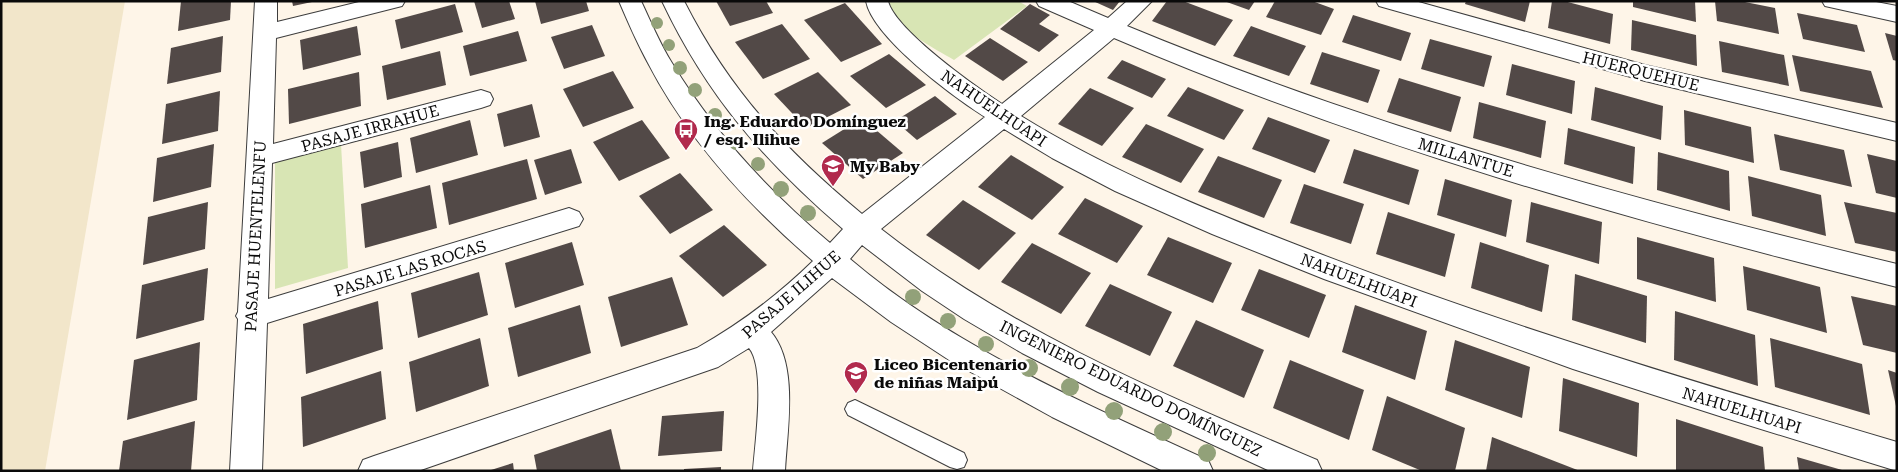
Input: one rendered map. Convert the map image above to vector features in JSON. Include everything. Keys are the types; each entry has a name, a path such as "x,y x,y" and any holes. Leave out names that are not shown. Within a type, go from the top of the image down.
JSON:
{"street":[{"name":"PASAJE HUENTELENFU","path":"246,471 251,316 266,1"},
{"path":"264,33 394,1"},
{"path":"630,1 658,62 704,131 759,195 831,261 931,332 978,362 1066,409 1197,471"},
{"name":"INGENIERO EDUARDO DOMÍNGUEZ","path":"672,1 716,81 746,119 791,167 861,229 954,297 1020,337 1199,424 1306,471"},
{"name":"NAHUELHUAPI","path":"877,1 877,7 883,15 923,58 960,88 1069,156 1113,178 1222,226 1386,291 1564,354 1678,391 1897,457"},
{"name":"MILLANTUE","path":"1047,1 1111,29 1238,79 1355,121 1482,162 1676,219 1897,276"},
{"name":"PASAJE ILIHUE","path":"374,471 707,358 752,331 831,261 861,229 1004,117 1111,29 1141,1"},
{"name":"HUERQUEHUE","path":"1387,1 1636,70 1897,132"},
{"path":"1833,1 1897,14"},
{"name":"PASAJE IRRAHUE","path":"260,157 481,99"},
{"name":"PASAJE LAS ROCAS","path":"251,316 569,219"},
{"path":"752,331 765,347 772,379 769,471"}],"lane":[{"path":"855,409 956,460"}],"shaded area":[{"path":"1,1 125,1 45,471 1,471"}],"green space":[{"path":"890,1 1018,1 1027,6 954,60 914,36 905,28 891,10"},
{"path":"341,144 348,268 275,289 275,161"}],"building":[{"path":"181,1 231,1 230,20 178,31"},
{"path":"292,1 311,1 312,2 293,6"},
{"path":"474,1 509,1 515,19 482,28"},
{"path":"535,1 586,1 589,11 541,24"},
{"path":"716,1 766,1 773,13 730,26"},
{"path":"1093,1 1120,1 1113,10"},
{"path":"1167,1 1183,1 1233,20 1215,46 1152,21"},
{"path":"1224,1 1255,1 1249,10"},
{"path":"1275,1 1312,1 1334,9 1321,35 1266,17"},
{"path":"1466,1 1530,1 1525,22 1465,4"},
{"path":"1552,1 1564,1 1613,14 1610,44 1548,28"},
{"path":"1633,1 1695,1 1696,22 1633,7"},
{"path":"1715,1 1740,1 1775,8 1779,34 1717,21"},
{"path":"845,3 882,44 841,62 804,20"},
{"path":"455,4 463,32 401,49 395,20"},
{"path":"1030,4 1050,15 1039,24 1059,35 1039,52 1000,29"},
{"path":"1797,13 1857,25 1865,52 1803,39"},
{"path":"1353,15 1411,33 1401,61 1342,42"},
{"path":"1632,20 1696,35 1697,66 1631,50"},
{"path":"782,24 810,59 763,79 735,42"},
{"path":"592,25 605,56 564,69 551,37"},
{"path":"357,26 361,55 303,70 300,40"},
{"path":"1251,26 1306,46 1289,76 1233,56"},
{"path":"518,31 527,61 470,76 463,46"},
{"path":"1885,33 1897,36 1897,61 1893,60"},
{"path":"223,36 221,72 167,84 171,48"},
{"path":"990,38 1028,62 1003,81 965,56"},
{"path":"1430,39 1492,56 1484,87 1421,69"},
{"path":"1719,41 1784,55 1789,86 1722,72"},
{"path":"440,51 446,85 387,100 382,66"},
{"path":"1322,52 1380,70 1368,103 1310,84"},
{"path":"889,54 926,85 886,108 850,76"},
{"path":"1792,55 1871,71 1883,108 1800,91"},
{"path":"1122,60 1166,79 1152,98 1107,78"},
{"path":"1512,64 1575,81 1572,114 1506,95"},
{"path":"613,71 634,108 583,127 563,89"},
{"path":"359,72 361,106 289,124 288,89"},
{"path":"818,72 851,105 806,128 774,94"},
{"path":"1399,78 1461,97 1451,132 1387,112"},
{"path":"1188,87 1244,110 1224,140 1167,116"},
{"path":"1595,87 1663,106 1661,140 1591,120"},
{"path":"1090,88 1134,108 1102,146 1058,124"},
{"path":"220,91 218,131 162,144 166,104"},
{"path":"935,96 957,114 917,140 895,121"},
{"path":"1479,102 1546,121 1541,158 1473,138"},
{"path":"532,104 540,137 504,147 497,114"},
{"path":"1684,110 1751,127 1754,163 1685,145"},
{"path":"1268,117 1330,140 1315,173 1252,149"},
{"path":"862,118 903,153 863,179 822,143"},
{"path":"470,120 478,155 416,173 410,138"},
{"path":"642,120 670,158 619,181 593,142"},
{"path":"1146,124 1204,149 1181,183 1122,157"},
{"path":"1568,128 1635,147 1633,184 1564,164"},
{"path":"1774,134 1844,150 1852,187 1780,170"},
{"path":"398,142 402,177 364,188 360,152"},
{"path":"214,144 211,187 153,202 157,158"},
{"path":"571,149 582,183 545,195 534,160"},
{"path":"1354,149 1419,170 1409,205 1343,183"},
{"path":"1658,152 1729,171 1730,211 1657,190"},
{"path":"1867,154 1897,161 1897,198 1876,193"},
{"path":"1011,155 1064,187 1032,220 978,187"},
{"path":"1218,156 1282,180 1264,218 1198,192"},
{"path":"527,159 537,199 449,225 442,183"},
{"path":"680,173 713,210 670,234 639,196"},
{"path":"1748,176 1821,195 1826,236 1752,216"},
{"path":"1445,179 1512,200 1506,237 1437,215"},
{"path":"1304,184 1364,204 1351,244 1290,223"},
{"path":"430,185 437,228 365,248 361,204"},
{"path":"1085,198 1143,226 1117,263 1058,234"},
{"path":"963,200 1016,233 979,270 926,235"},
{"path":"208,202 205,249 143,265 148,217"},
{"path":"1531,202 1602,222 1599,264 1526,242"},
{"path":"1844,202 1897,213 1897,252 1855,243"},
{"path":"1388,212 1455,234 1445,277 1376,254"},
{"path":"724,225 767,265 723,297 679,256"},
{"path":"1168,237 1232,263 1213,303 1147,275"},
{"path":"1637,237 1714,258 1716,302 1637,279"},
{"path":"572,242 584,285 515,308 505,263"},
{"path":"1480,242 1549,265 1542,312 1471,288"},
{"path":"1032,243 1091,273 1061,314 1001,282"},
{"path":"1743,266 1820,287 1827,333 1747,310"},
{"path":"208,268 204,320 136,339 142,285"},
{"path":"1259,269 1326,295 1309,338 1241,310"},
{"path":"479,272 488,315 418,338 411,293"},
{"path":"1575,274 1647,296 1646,343 1572,320"},
{"path":"672,277 688,325 621,347 608,297"},
{"path":"1110,284 1172,312 1150,356 1085,326"},
{"path":"1851,296 1897,306 1897,353 1863,345"},
{"path":"378,301 383,349 306,374 303,324"},
{"path":"580,305 591,353 518,377 508,328"},
{"path":"1355,305 1427,331 1415,380 1342,352"},
{"path":"1675,311 1755,335 1758,386 1674,360"},
{"path":"1196,320 1264,350 1244,398 1173,366"},
{"path":"480,338 489,386 416,412 409,362"},
{"path":"1770,338 1862,364 1870,415 1775,387"},
{"path":"1455,340 1530,367 1522,418 1445,390"},
{"path":"200,342 197,400 127,420 134,360"},
{"path":"1290,360 1364,390 1349,440 1273,408"},
{"path":"1888,370 1897,373 1896,406"},
{"path":"381,371 386,419 303,447 301,397"},
{"path":"1563,378 1639,403 1637,457 1559,431"},
{"path":"1387,396 1465,428 1455,471 1422,471 1372,450"},
{"path":"724,411 722,451 658,456 662,416"},
{"path":"1676,419 1763,447 1765,471 1676,471"},
{"path":"195,421 191,471 119,471 123,441"},
{"path":"611,429 621,471 537,471 534,455"},
{"path":"1492,437 1580,471 1486,471"},
{"path":"1797,457 1842,470 1842,471 1799,471"},
{"path":"513,463 514,471 491,471 491,470"},
{"path":"721,467 721,471 684,471 684,469"}],"place":[{"name":"Ing. Eduardo Domínguez / esq. Ilihue","path":"686,151"},
{"name":"My Baby","path":"833,187"},
{"name":"Liceo Bicentenario de niñas Maipú","path":"856,394"}]}
